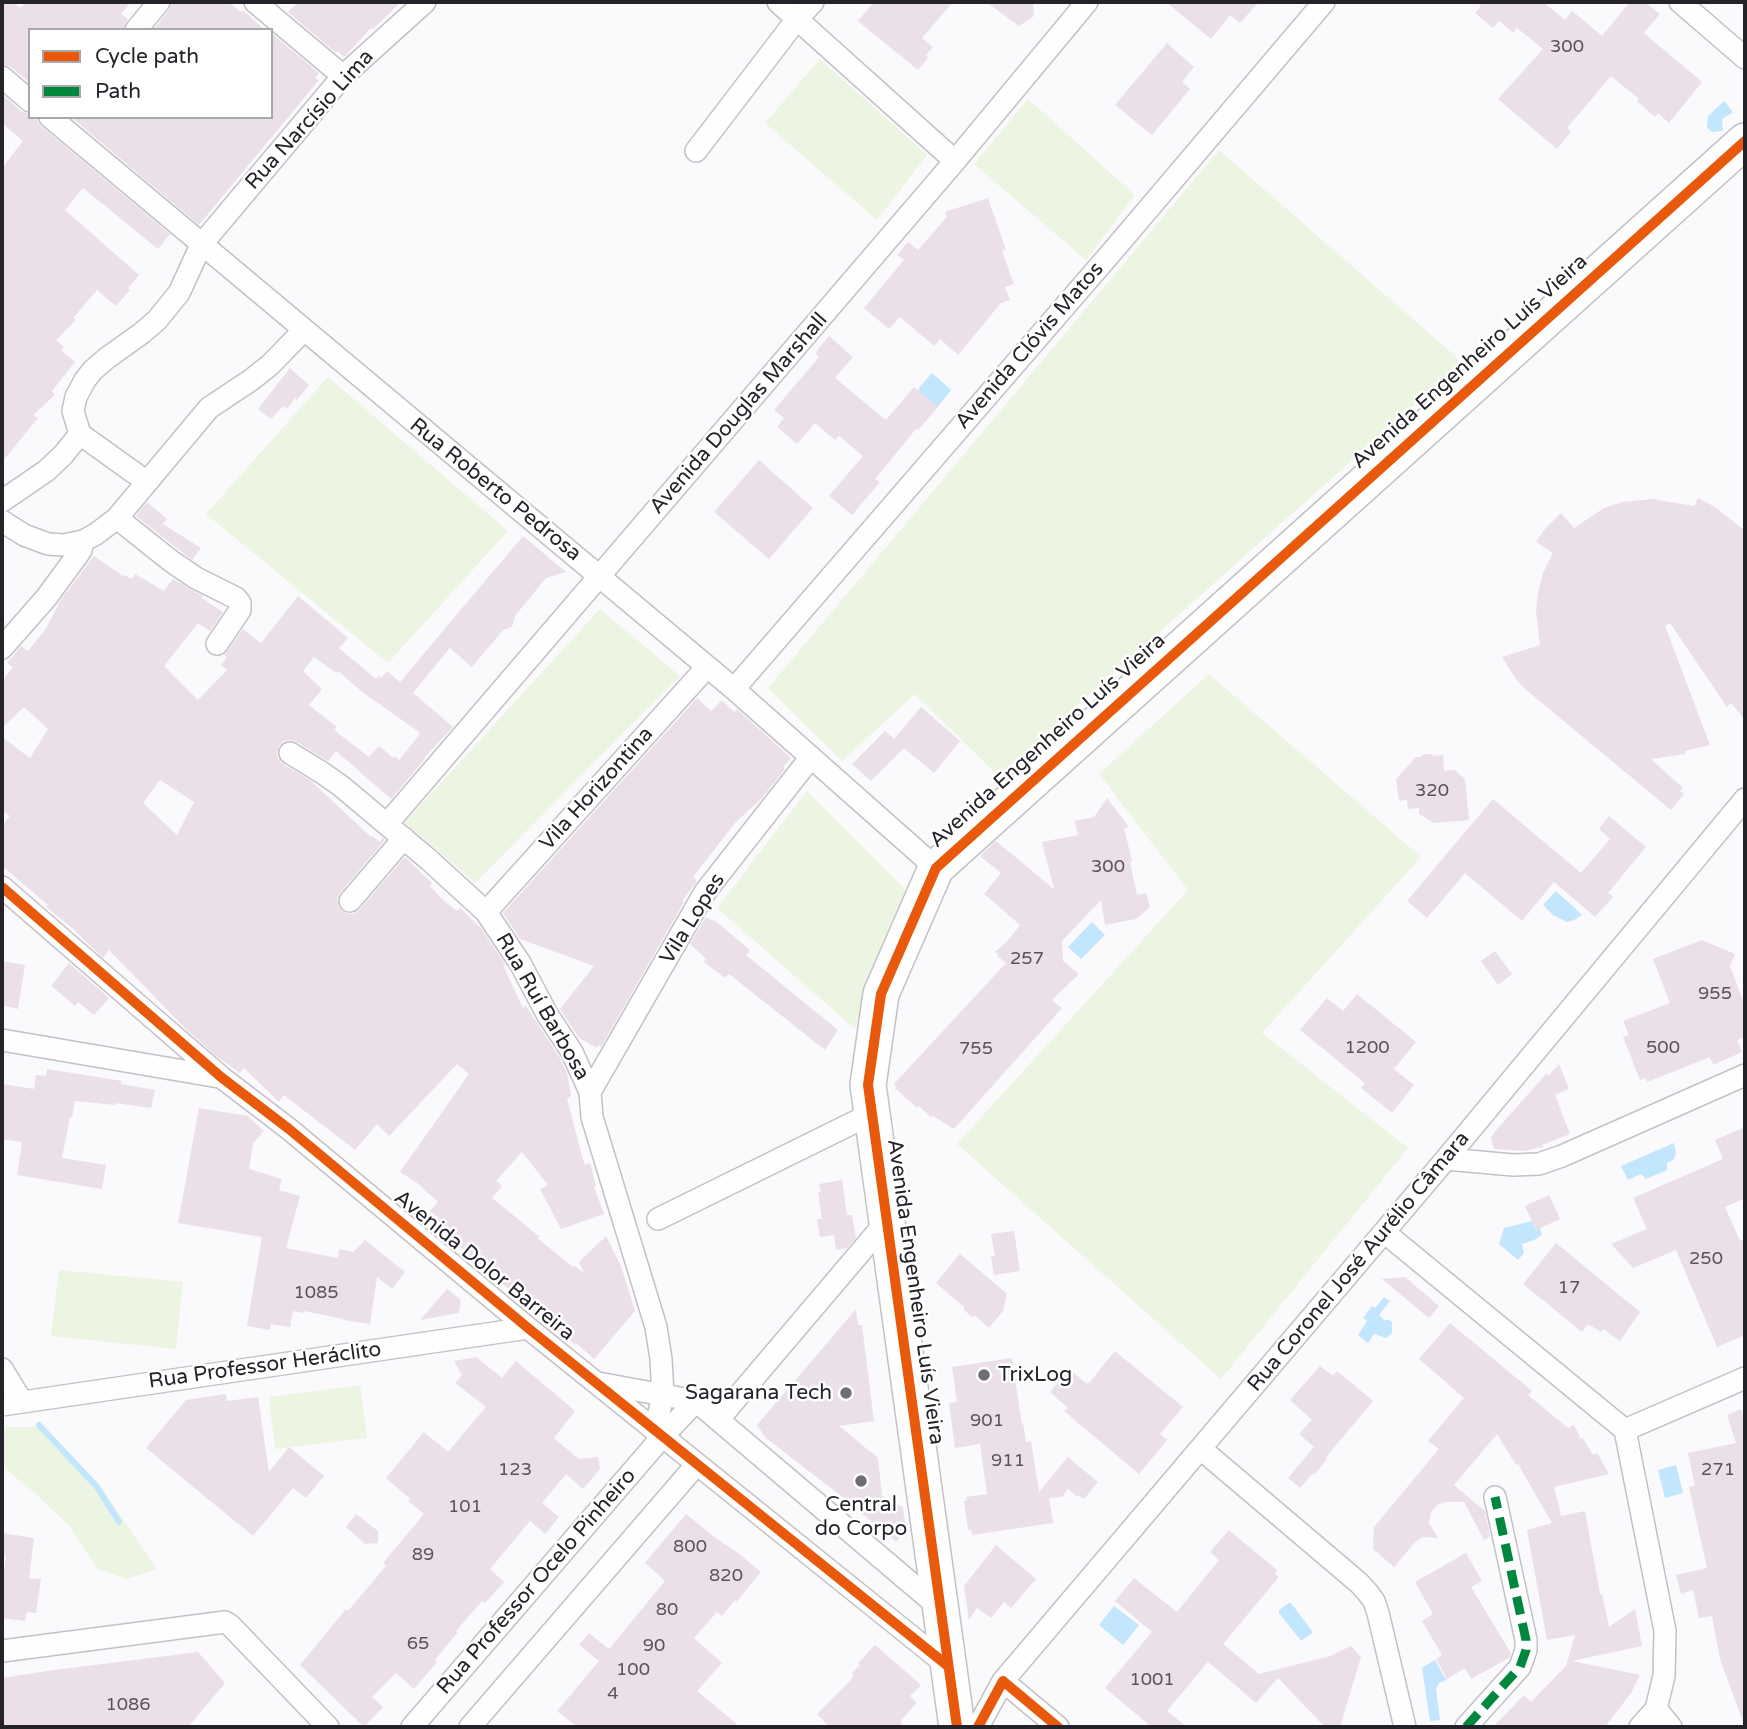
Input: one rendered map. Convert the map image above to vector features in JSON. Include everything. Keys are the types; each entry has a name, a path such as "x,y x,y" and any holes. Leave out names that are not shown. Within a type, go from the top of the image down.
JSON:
{"main road":[{"name":"Avenida Engenheiro Luís Vieira","path":"957,1727 868,1085 881,994 936,868 1745,141"}],"street":[{"path":"138,28 159,2"},
{"path":"255,2 343,76"},
{"name":"Rua Narcísio Lima","path":"80,434 73,411 76,397 85,380 93,370 142,333 167,309 178,293 201,245 343,76 425,2"},
{"path":"778,2 955,162"},
{"path":"696,150 813,2"},
{"name":"Avenida Douglas Marshall","path":"387,824 955,162 1087,2"},
{"name":"Avenida Clóvis Matos","path":"734,689 1324,2"},
{"path":"1680,2 1745,58"},
{"path":"2,78 28,99"},
{"name":"Rua Roberto Pedrosa","path":"52,119 734,689 936,868"},
{"path":"2,521 24,535 48,544 65,545 83,541 96,534 117,518 209,408 270,365 304,330"},
{"path":"2,500 46,471 64,455 80,434 147,482"},
{"path":"117,518 171,561 196,578 236,598 240,603 240,610 217,644"},
{"path":"2,648 78,556 83,541"},
{"name":"Vila Horizontina","path":"486,912 707,667"},
{"name":"Rua Ruí Barbosa","path":"290,753 321,772 387,824 486,912 520,963 547,1014 572,1052 590,1092 592,1117 656,1327 663,1395 659,1434"},
{"name":"Vila Lopes","path":"590,1092 705,892 811,757"},
{"name":"Rua Coronel José Aurélio Câmara","path":"978,1727 1003,1681 1446,1159 1745,799"},
{"path":"350,901 404,838"},
{"name":"Avenida Dolor Barreira","path":"2,887 221,1077 289,1129 528,1328 948,1666"},
{"path":"2,1040 221,1077"},
{"path":"1446,1159 1513,1165 1539,1164 1745,1075"},
{"path":"658,1219 871,1114"},
{"path":"718,1420 886,1222"},
{"path":"1384,1232 1625,1430 1665,1631 1664,1676 1656,1709 1640,1727"},
{"name":"Rua Professor Heráclito","path":"12,1404 528,1328"},
{"path":"2,1369 12,1404"},
{"path":"1625,1430 1745,1378"},
{"name":"Avenida Dolor Barreira","path":"596,1382 696,1401"},
{"path":"696,1401 939,1607"},
{"name":"Rua Professor Ocelo Pinheiro","path":"412,1727 659,1434 696,1401"},
{"path":"1201,1449 1359,1583 1374,1601 1405,1727"},
{"name":"Rua Professor Ocelo Pinheiro","path":"470,1727 697,1464"},
{"path":"1466,1727 1520,1667 1526,1650 1496,1497"},
{"path":"2,1651 228,1623 328,1727"},
{"path":"1003,1681 1058,1727"},
{"path":"1656,1709 1671,1727"}],"green space":[{"path":"820,59 927,155 877,220 765,123"},
{"path":"1028,99 1135,195 1086,260 974,164"},
{"path":"1219,150 1462,362 998,776 915,694 842,761 768,688"},
{"path":"328,377 508,531 388,663 206,514"},
{"path":"600,609 680,676 475,883 405,822"},
{"path":"1209,674 1421,857 1262,1033 1408,1148 1221,1379 957,1144 1188,890 1099,774"},
{"path":"807,791 906,890 855,1029 717,908"},
{"path":"59,1270 183,1282 176,1349 51,1336"},
{"path":"360,1385 367,1438 275,1449 269,1397"},
{"path":"2,1427 41,1427 99,1484 157,1569 127,1579 98,1569 68,1525 2,1466"}],"water":[{"path":"1724,101 1733,112 1722,119 1723,131 1712,132 1707,128 1708,116"},
{"path":"932,373 951,390 935,410 919,393 919,388"},
{"path":"1556,891 1582,915 1567,922 1553,915 1543,905"},
{"path":"1092,922 1105,935 1081,959 1068,947"},
{"path":"1674,1143 1676,1154 1673,1160 1667,1163 1667,1170 1646,1179 1641,1174 1628,1180 1621,1166"},
{"path":"1532,1221 1536,1230 1540,1228 1542,1235 1522,1244 1524,1253 1518,1260 1499,1244 1504,1228"},
{"path":"1384,1297 1390,1301 1379,1315 1392,1322 1392,1333 1386,1338 1374,1334 1368,1343 1358,1335 1367,1321 1363,1318 1372,1306 1375,1308"},
{"path":"1676,1465 1683,1493 1665,1498 1658,1470"},
{"path":"1289,1603 1312,1631 1301,1641 1279,1613 1279,1610"},
{"path":"1114,1606 1139,1625 1123,1645 1099,1625"},
{"path":"1435,1660 1447,1678 1439,1683 1436,1689 1440,1720 1430,1721 1422,1668"}],"building":[{"path":"2,2 12,2 21,8 26,2 131,2 121,14 128,19 124,28 28,28 28,81 11,67 2,64"},
{"path":"173,2 228,2 241,12 243,10 263,28 155,28"},
{"path":"298,2 401,2 371,28 344,57 288,12"},
{"path":"874,2 953,2 922,38 933,47 918,70 858,21"},
{"path":"986,2 1033,2 1034,16 1019,26"},
{"path":"1166,2 1259,2 1240,23 1230,15 1211,39"},
{"path":"1477,2 1543,2 1565,20 1572,11 1602,36 1630,2 1645,2 1660,14 1644,33 1702,82 1669,123 1658,113 1655,117 1637,101 1639,99 1611,76 1567,128 1571,132 1557,149 1498,99 1543,49 1517,28 1513,33 1499,21 1493,28 1475,13 1481,6"},
{"path":"273,35 319,73 315,78 319,80 199,225 73,119 273,119"},
{"path":"1167,43 1194,67 1182,82 1190,89 1152,135 1115,105"},
{"path":"2,94 21,111 28,113 28,119 37,119 42,127 170,234 158,249 83,188 65,210 139,275 116,306 97,290 73,318 76,320 56,340 64,347 61,350 75,362 52,391 55,395 33,415 38,418 2,462 2,168 23,141 2,123"},
{"path":"988,198 1006,250 1002,251 1014,284 1005,287 1010,300 1001,303 958,355 940,339 934,346 900,317 889,329 864,308 904,260 897,255 908,242 918,250 947,217 945,212"},
{"path":"829,336 853,357 835,378 886,420 914,387 938,407 875,479 880,482 852,515 829,496 863,456 839,436 835,440 815,423 797,444 777,427 784,418 774,410 819,357 815,353"},
{"path":"290,368 309,385 287,409 283,406 271,419 258,409"},
{"path":"759,460 813,508 769,559 714,512"},
{"path":"1698,498 1715,507 1745,531 1745,720 1731,703 1727,707 1670,623 1665,626 1710,745 1685,751 1685,754 1651,759 1683,788 1680,791 1684,794 1671,810 1524,688 1502,657 1540,645 1536,612 1538,593 1543,573 1553,553 1536,542 1561,513 1574,528 1604,508 1623,502 1652,499 1694,506"},
{"path":"147,502 167,519 163,524 201,548 192,560 136,516"},
{"path":"523,536 566,572 546,578 515,616 512,627 503,630 472,667 450,648 413,693 453,727 391,799 336,751 328,761 290,740 279,746 277,753 283,764 311,781 371,837 380,842 383,838 385,840 340,893 337,899 341,910 354,914 359,910 405,857 432,883 430,886 444,901 457,911 460,908 481,928 505,964 523,1008 526,1006 560,1058 567,1073 571,1096 567,1099 582,1156 585,1165 590,1163 596,1186 594,1187 604,1214 561,1229 540,1189 548,1185 522,1152 496,1181 502,1186 492,1198 540,1237 537,1238 584,1273 579,1262 606,1236 621,1266 635,1311 594,1359 576,1343 575,1345 564,1335 563,1337 456,1243 435,1222 439,1218 430,1211 438,1202 400,1172 469,1074 457,1064 389,1136 377,1124 355,1150 284,1095 279,1102 244,1068 240,1073 216,1056 109,950 103,958 46,907 48,905 2,866 2,826 10,816 2,811 2,737 30,758 48,729 24,707 2,728 2,681 13,667 7,663 21,646 28,651 47,627 60,601 94,556 123,576 132,579 135,574 164,591 173,579 203,596 202,598 223,612 210,631 198,623 164,666 198,700 227,670 221,665 227,657 224,655 243,629 261,643 298,596 348,638 339,648 376,679 379,676 381,678 387,671 400,682","holes":["314,657 336,673 338,671 365,694 419,732 399,760 379,746 369,757 334,730 337,727 309,705 322,689 303,671","160,780 194,802 177,835 143,803"]},
{"path":"697,698 711,711 722,700 734,712 737,709 791,758 761,799 735,823 693,877 697,881 682,901 684,902 601,1047 598,1045 597,1048 579,1038 560,1009 594,966 520,939 503,913"},
{"path":"921,707 960,741 934,773 904,748 871,781 852,764 885,731 894,739"},
{"path":"1424,754 1443,755 1444,771 1455,770 1465,779 1469,820 1434,823 1419,814 1419,808 1408,809 1407,800 1399,801 1396,779 1416,757"},
{"path":"1107,798 1129,827 1124,828 1137,895 1146,893 1150,907 1136,919 1105,925 1101,900 1062,941 1063,961 1079,974 1052,1000 1062,1008 954,1129 931,1117 919,1106 917,1108 894,1084 1006,963 995,952 1020,925 984,894 1001,873 980,856 996,841 1054,889 1042,842 1078,835 1075,821 1094,817"},
{"path":"1493,799 1581,873 1610,839 1599,829 1609,816 1646,847 1608,893 1613,897 1595,917 1554,882 1522,921 1465,873 1427,918 1407,901"},
{"path":"706,917 714,920 750,950 746,955 838,1030 825,1050 729,974 725,978 704,962 706,959 690,944"},
{"path":"1702,940 1735,954 1730,966 1745,1006 1745,1037 1737,1040 1742,1052 1713,1065 1710,1057 1647,1082 1646,1078 1640,1080 1623,1037 1629,1035 1623,1021 1670,1003 1653,959"},
{"path":"1495,951 1512,974 1498,985 1481,961"},
{"path":"2,961 25,965 18,1009 2,1005"},
{"path":"69,963 109,998 94,1015 78,1002 75,1006 51,986"},
{"path":"1357,994 1416,1042 1394,1069 1414,1085 1392,1113 1361,1088 1365,1083 1300,1030 1327,998 1343,1011"},
{"path":"1559,1064 1569,1089 1555,1095 1570,1134 1542,1145 1543,1147 1524,1151 1494,1149 1491,1137 1547,1073 1548,1076"},
{"path":"47,1069 122,1081 121,1084 155,1090 151,1108 75,1101 62,1158 106,1165 102,1189 17,1175 22,1142 2,1139 2,1084 34,1089 36,1075 46,1076"},
{"path":"199,1108 248,1116 264,1131 253,1143 249,1169 282,1179 279,1190 300,1196 286,1248 338,1258 339,1249 353,1252 365,1240 405,1272 392,1289 377,1277 370,1324 293,1311 290,1327 271,1324 270,1330 247,1326 262,1237 178,1223"},
{"path":"1745,1127 1745,1198 1725,1207 1740,1241 1745,1239 1745,1335 1717,1347 1676,1250 1633,1268 1611,1244 1647,1229 1633,1198 1723,1159 1715,1140"},
{"path":"842,1180 847,1215 852,1215 856,1238 847,1248 836,1250 834,1235 820,1237 817,1219 822,1219 818,1192 821,1192 819,1184"},
{"path":"1549,1195 1560,1219 1536,1230 1525,1206"},
{"path":"1014,1231 1020,1271 994,1275 991,1256 995,1256 991,1234"},
{"path":"1556,1243 1640,1312 1620,1341 1603,1329 1601,1332 1588,1324 1582,1332 1523,1284"},
{"path":"960,1254 1007,1294 1003,1311 989,1328 975,1316 972,1317 936,1283"},
{"path":"1405,1277 1439,1306 1429,1318 1382,1279"},
{"path":"447,1289 461,1300 459,1313 420,1320"},
{"path":"856,1309 858,1325 862,1325 874,1421 839,1426 878,1458 882,1496 903,1507 906,1530 896,1542 766,1438 757,1425"},
{"path":"1450,1323 1532,1391 1528,1395 1568,1428 1574,1425 1593,1455 1597,1453 1609,1474 1554,1487 1561,1516 1585,1511 1600,1594 1609,1627 1635,1609 1642,1646 1572,1661 1640,1675 1631,1693 1605,1727 1493,1727 1524,1695 1531,1702 1566,1666 1575,1635 1547,1640 1527,1530 1552,1523 1497,1434 1454,1485 1485,1511 1490,1536 1484,1540 1464,1502 1445,1502 1437,1505 1431,1512 1429,1523 1438,1538 1422,1537 1394,1567 1373,1549 1374,1527 1439,1449 1428,1441 1464,1398 1419,1359"},
{"path":"1115,1351 1183,1407 1160,1434 1167,1440 1139,1474 1064,1411 1068,1408 1050,1392 1069,1369 1089,1383"},
{"path":"476,1357 502,1378 516,1361 575,1411 554,1438 579,1459 598,1457 600,1469 583,1489 566,1474 542,1503 559,1517 545,1534 530,1521 490,1569 504,1582 485,1603 482,1601 456,1631 458,1632 435,1660 437,1662 414,1689 396,1673 372,1697 383,1707 364,1727 300,1665 386,1566 383,1563 424,1514 386,1478 424,1432 448,1452 486,1407 455,1383 462,1375 454,1361"},
{"path":"1012,1358 1022,1425 1023,1423 1026,1442 1031,1441 1039,1492 1068,1457 1098,1482 1084,1499 1068,1489 1062,1497 1049,1498 1053,1523 972,1535 971,1530 968,1530 964,1501 967,1500 966,1497 987,1494 980,1444 955,1448 949,1403 957,1402 952,1367"},
{"path":"1320,1366 1333,1376 1337,1371 1373,1401 1314,1475 1313,1473 1300,1488 1288,1478 1314,1447 1299,1434 1312,1420 1290,1400"},
{"path":"226,1394 227,1401 258,1397 269,1472 289,1447 324,1476 306,1498 293,1488 253,1536 146,1448 186,1400"},
{"path":"1741,1409 1745,1421 1745,1722 1720,1659 1712,1616 1699,1618 1693,1590 1681,1594 1676,1575 1707,1568 1689,1487 1695,1486 1688,1453 1736,1443 1727,1415"},
{"path":"356,1514 378,1531 378,1543 365,1544 346,1527"},
{"path":"686,1514 761,1572 722,1616 717,1612 694,1638 722,1663 697,1691 740,1727 577,1727 557,1711 599,1661 579,1645 589,1633 609,1649 665,1581 645,1563"},
{"path":"1229,1530 1277,1570 1275,1574 1279,1577 1223,1644 1259,1674 1330,1656 1351,1646 1361,1657 1340,1727 1325,1727 1278,1678 1256,1703 1208,1662 1167,1711 1187,1727 1152,1727 1105,1688 1152,1632 1115,1601 1134,1578 1177,1612 1219,1560 1210,1552"},
{"path":"2,1533 34,1538 29,1578 41,1579 36,1613 27,1612 25,1621 2,1618 2,1585 6,1557 2,1551"},
{"path":"996,1545 1036,1579 1011,1608 1004,1602 991,1618 977,1608 969,1620 964,1586"},
{"path":"1466,1553 1482,1581 1471,1587 1511,1653 1509,1658 1471,1679 1465,1668 1447,1679 1436,1659 1442,1655 1422,1621 1433,1614 1415,1582"},
{"path":"875,1645 921,1685 910,1696 917,1703 901,1720 902,1727 830,1727 817,1714 850,1681 854,1675 852,1673 860,1665 858,1663"},
{"path":"198,1652 225,1683 188,1727 2,1727 2,1678"}],"waterway":[{"path":"39,1425 97,1487 119,1522"}],"marked path":[{"path":"1466,1727 1520,1667 1526,1650 1495,1497"}],"cycle path":[{"path":"957,1727 868,1085 881,994 936,868 1745,141"},
{"path":"2,887 221,1077 289,1129 528,1328 948,1666"},
{"path":"978,1727 1003,1681 1058,1727"}],"place":[{"name":"TrixLog","path":"984,1375"},
{"name":"Sagarana Tech","path":"846,1393"},
{"name":"Central do Corpo","path":"861,1481"}]}
